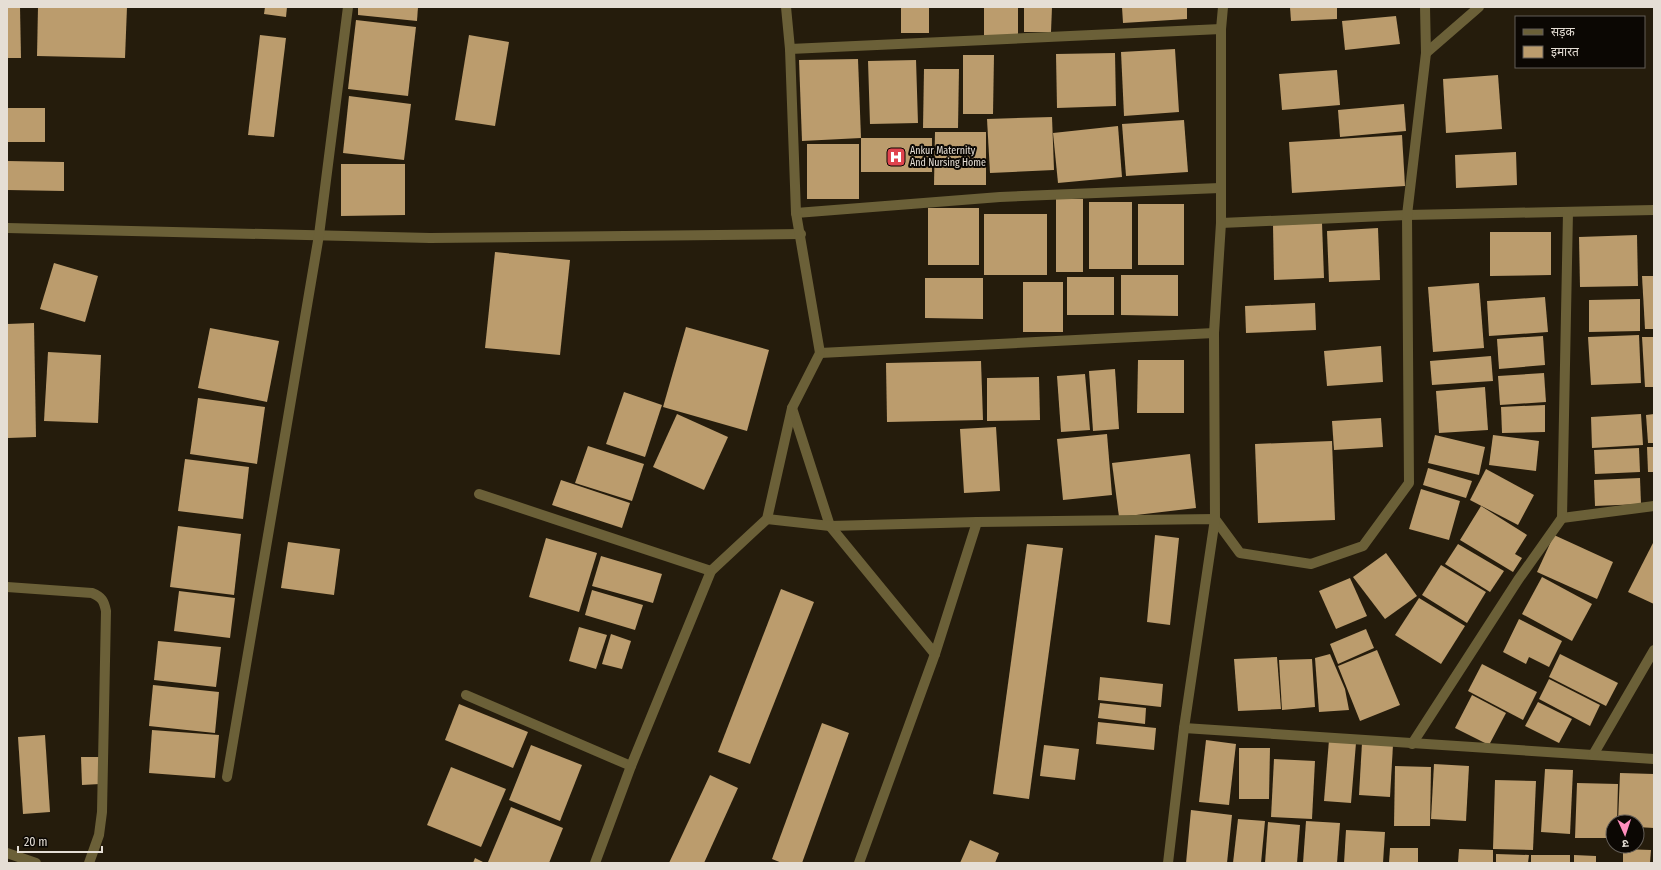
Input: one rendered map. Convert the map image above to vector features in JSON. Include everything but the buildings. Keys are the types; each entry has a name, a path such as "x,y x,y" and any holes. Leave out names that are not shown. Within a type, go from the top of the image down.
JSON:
{"street":[{"path":"227,777 319,236 348,7"},
{"path":"595,863 631,766 712,570 767,519 792,408 820,353 801,234 796,213 790,49 786,7"},
{"path":"1168,863 1184,728 1214,519 1214,333 1221,223 1221,29 1223,7"},
{"path":"1214,519 1240,553 1311,564 1362,546 1409,483 1407,215 1426,53 1425,7"},
{"path":"1426,53 1479,7"},
{"path":"790,49 1221,29"},
{"path":"796,213 1000,197 1220,188"},
{"path":"1221,223 1407,215 1654,210"},
{"path":"1412,744 1518,580 1562,518 1568,212"},
{"path":"7,228 438,238 801,234"},
{"path":"820,353 1214,333"},
{"path":"792,408 830,526 935,654"},
{"path":"478,494 712,570"},
{"path":"1562,518 1654,506"},
{"path":"767,519 830,526 977,522 1214,519"},
{"path":"859,863 935,654 977,522"},
{"path":"7,587 92,593 100,596 104,602 106,611 102,812 99,835 89,863"},
{"path":"1593,755 1654,650"},
{"path":"466,695 631,766"},
{"path":"1184,728 1654,760"},
{"path":"7,853 36,863"}],"place":[{"name":"Ankur Maternity And Nursing Home","path":"896,157"}]}
